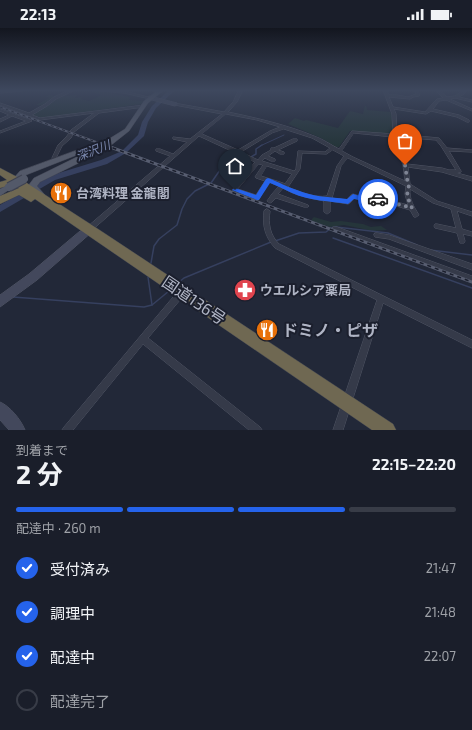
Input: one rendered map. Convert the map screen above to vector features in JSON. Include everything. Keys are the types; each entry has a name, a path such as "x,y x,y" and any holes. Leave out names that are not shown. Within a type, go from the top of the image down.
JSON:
{"highway":[{"path":"0,200 14,192 19,184 5,180 1,171"},
{"name":"国道136号","path":"19,184 89,229 387,430"}],"main road":[{"path":"0,193 107,144 127,130 142,109"},
{"path":"19,184 55,160 86,150 95,149"},
{"path":"19,184 90,154 95,149"},
{"path":"1,171 13,175 19,184"}],"street":[{"path":"13,109 40,119 123,109"},
{"path":"29,115 41,109"},
{"path":"201,109 258,119 300,132 408,185 436,202 472,214"},
{"path":"0,302 33,277 229,109"},
{"path":"392,109 395,121 395,136 405,165 408,185 407,194 416,215"},
{"path":"398,109 423,112 428,112 430,109 458,116 468,121"},
{"path":"0,110 30,121 0,132"},
{"path":"55,160 54,158 60,144 69,137 72,131 99,112"},
{"path":"0,121 12,115"},
{"path":"238,152 271,132 285,127"},
{"path":"268,180 257,198 235,190 257,162 273,149 295,140 300,132"},
{"path":"340,151 353,132 436,139 446,150 459,170 448,172"},
{"path":"199,134 257,162 295,173"},
{"path":"175,138 191,141"},
{"path":"270,201 298,169 300,152 295,140"},
{"path":"300,152 326,153 333,148"},
{"path":"273,149 282,153"},
{"path":"158,150 173,156"},
{"path":"446,150 471,151"},
{"path":"264,156 274,160"},
{"path":"327,212 328,198 339,166 347,156"},
{"path":"265,165 258,177 313,197 348,202 353,196 368,200 374,211"},
{"path":"405,165 448,172 472,179"},
{"path":"274,195 306,206"},
{"path":"368,200 371,197 412,208"},
{"path":"454,209 462,241"},
{"path":"267,212 266,226 270,238 274,244 472,344"},
{"path":"437,226 472,234"},
{"path":"335,229 472,279"},
{"path":"377,235 389,237 472,267"},
{"path":"67,430 143,339 177,289"},
{"path":"338,430 381,298"},
{"path":"143,339 257,430"},
{"path":"0,409 18,430"}],"shaded area":[{"path":"42,109 108,109 43,118 32,115"},
{"path":"364,109 391,112 393,121 392,132 387,134 350,131 339,147 336,147 321,138 288,124 295,118 338,128 350,111 363,114"},
{"path":"314,217 331,222 341,221 363,224 371,227 381,226 387,230 373,231 344,225 330,227 312,221"}],"waterway":[{"name":"深沢川","path":"0,209 52,178 104,162 124,152 141,136 145,122 153,109"},
{"path":"262,145 284,135"},
{"path":"251,157 256,154 256,149 262,145"},
{"path":"151,263 154,246 159,239 177,225 187,199 195,191 211,183 220,170 225,167"},
{"path":"275,241 299,233 326,232 331,228 336,227 388,233 417,245"},
{"path":"333,238 472,288"},
{"path":"178,283 184,278 271,242"},
{"path":"430,250 472,255"},
{"path":"148,277 152,305"},
{"path":"152,305 169,291"},
{"path":"13,297 144,307 152,305"}],"railway":[{"path":"5,109 107,146"},
{"path":"105,145 472,282"}],"way so far":[{"path":"378,199 412,208 407,194 409,186 405,165"}],"place":[{"name":"台湾料理 金龍閣","path":"61,193"},
{"name":"ウエルシア薬局","path":"245,290"},
{"name":"ドミノ・ピザ","path":"267,330"}],"route":[{"path":"235,190 257,198 268,180 286,186 294,192 313,197 348,202 353,196 368,200 370,197 378,199"}]}
